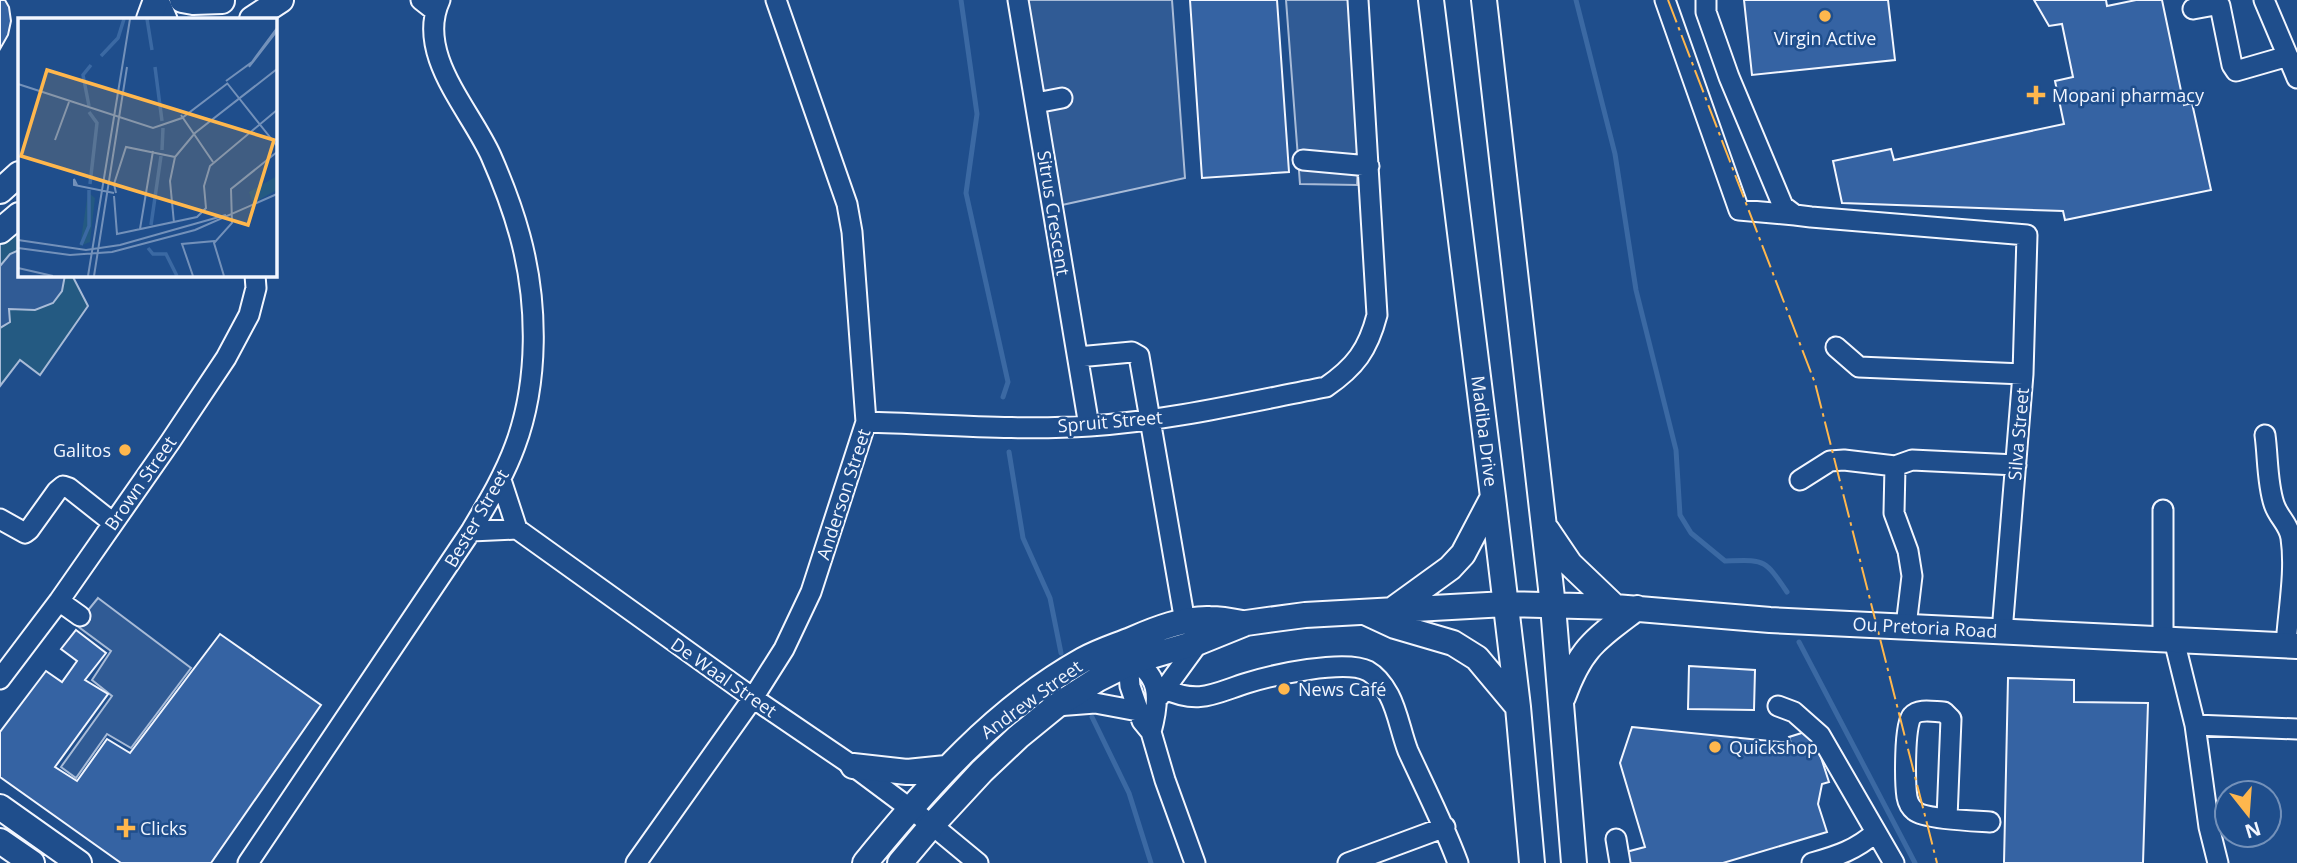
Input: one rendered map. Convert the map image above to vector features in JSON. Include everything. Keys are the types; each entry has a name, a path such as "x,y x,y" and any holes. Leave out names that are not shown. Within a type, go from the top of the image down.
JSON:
{"main road":[{"path":"149,18 158,0"},
{"path":"181,0 222,0"},
{"path":"199,18 222,0"},
{"path":"254,18 281,0"},
{"name":"Madiba Drive","path":"1431,0 1506,604 1532,863"},
{"path":"1484,0 1553,606 1574,863"},
{"path":"1486,26 1492,0"},
{"path":"0,191 18,175"},
{"path":"0,231 18,216"},
{"path":"1392,610 1450,568 1463,554 1493,497"},
{"path":"1544,526 1570,564 1626,608 1586,649 1573,672 1561,703"},
{"name":"Andrew Street","path":"865,863 909,808 946,768 1002,716 1073,667 1152,631 1192,632 1305,615 1506,604 1553,606"},
{"name":"Ou Pretoria Road","path":"1553,606 1626,608 1770,620 2292,646"},
{"path":"1363,612 1395,626 1453,643 1476,658 1518,707"},
{"name":"Andrew Street","path":"900,863 932,825 1018,737 1056,706 1098,679 1192,632"},
{"path":"853,766 908,772 946,768"},
{"path":"0,807 79,863"},
{"path":"0,841 32,863"}],"street":[{"path":"158,0 167,18"},
{"name":"Anderson Street","path":"636,863 753,698 784,649 811,592 866,422 852,232 847,204 776,0"},
{"name":"Sitrus Crescent","path":"1018,0 1089,426"},
{"path":"1665,0 1739,211 1795,215"},
{"path":"1706,0 1706,12 1777,195 1783,206 1795,215"},
{"path":"2264,0 2297,78"},
{"path":"1303,160 1369,166 1359,1"},
{"name":"Bester Street","path":"248,863 471,531 501,480 516,443 528,394 534,350 531,294 520,236 491,155 445,71 434,41 432,4"},
{"path":"2193,9 2220,6 2232,65 2236,71 2288,56"},
{"path":"1035,103 1062,98"},
{"name":"Spruit Street","path":"866,422 1026,428 1089,426 1149,420 1326,387 1348,373 1370,342 1377,315 1369,166"},
{"name":"Silva Street","path":"1795,215 2027,235 2024,374 2002,632"},
{"name":"Brown Street","path":"0,678 59,601 226,358 249,316 256,276"},
{"path":"1836,347 1859,367 2024,374"},
{"path":"1078,357 1136,353 1142,369 1149,420 1192,632 1162,693 1151,732"},
{"path":"2265,435 2272,496 2276,510 2286,522 2291,535 2292,646"},
{"path":"1800,480 1830,461 1844,460 1895,466 1912,460 2016,465"},
{"path":"1895,466 1894,513 1908,551 1912,576 1906,626"},
{"path":"471,531 517,529 501,480"},
{"path":"0,519 25,533 63,486 112,522"},
{"path":"2163,510 2169,640 2195,725 2209,827 2218,863"},
{"name":"De Waal Street","path":"517,529 853,766 978,863"},
{"path":"59,601 80,616"},
{"path":"1152,631 1134,661 1129,674 1130,686 1142,722 1151,732 1195,863"},
{"path":"1104,651 1134,661 1146,670 1162,693"},
{"path":"1162,693 1197,698 1262,678 1317,669 1351,667 1368,671 1380,681 1389,696 1407,749 1445,827 1458,863"},
{"path":"1056,706 1095,703 1138,711"},
{"path":"1778,706 1794,712 1820,735 1894,863"},
{"path":"1947,818 1951,719 1944,712 1919,711 1913,714 1907,726 1910,806 1919,814 1947,818 1990,822"},
{"path":"2195,725 2297,729"},
{"path":"1348,863 1445,827"},
{"path":"1812,863 1847,853 1861,846 1876,832"},
{"path":"1616,839 1620,863"}],"shaded area":[{"path":"1026,0 1172,0 1185,178 1062,205"},
{"path":"1286,0 1365,0 1357,185 1300,184"},
{"path":"18,216 18,276 73,276 88,306 40,375 20,360 0,386 0,232"},
{"path":"18,250 18,276 65,276 62,291 53,303 35,310 9,309 10,322 0,328 0,266 10,254"},
{"path":"98,598 191,668 131,748 107,734 76,778 61,767 112,696 92,680 111,651 76,625"}],"building":[{"path":"0,0 5,0 9,7 11,21 8,35 0,49"},
{"path":"1190,0 1277,0 1289,172 1202,178"},
{"path":"1744,0 1888,0 1895,60 1752,75"},
{"path":"2034,0 2106,0 2107,6 2136,0 2162,0 2184,105 2192,103 2211,190 2065,220 2063,211 1842,203 1833,161 1891,149 1894,160 2064,124 2055,81 2073,77 2062,24 2049,26"},
{"path":"76,630 106,653 85,680 108,694 55,767 77,781 107,739 130,753 220,634 321,705 211,863 121,863 0,777 0,732 46,671 62,682 77,661 61,649"},
{"path":"1689,666 1755,670 1754,710 1688,709"},
{"path":"2008,678 2074,680 2074,702 2148,703 2143,863 2004,863"},
{"path":"1632,727 1791,743 1789,737 1808,731 1817,745 1829,782 1822,784 1818,804 1827,832 1723,863 1630,863 1626,852 1645,847 1620,763"}],"waterway":[{"path":"961,0 977,114 966,193 1008,382 1003,397"},
{"path":"1576,0 1615,154 1636,290 1676,450 1680,515 1691,533 1725,561 1762,563 1787,592"},
{"path":"1009,452 1023,538 1050,598 1061,653"},
{"path":"1799,642 1915,863"},
{"path":"1092,717 1129,793 1151,863"}],"power":[{"path":"1668,0 1815,383 1937,863"}],"place":[{"name":"Virgin Active","path":"1825,16"},
{"name":"Mopani pharmacy","path":"2036,95"},
{"name":"Galitos","path":"125,450"},
{"name":"News Café","path":"1284,689"},
{"name":"Quickshop","path":"1715,747"},
{"name":"Clicks","path":"126,828"}]}
